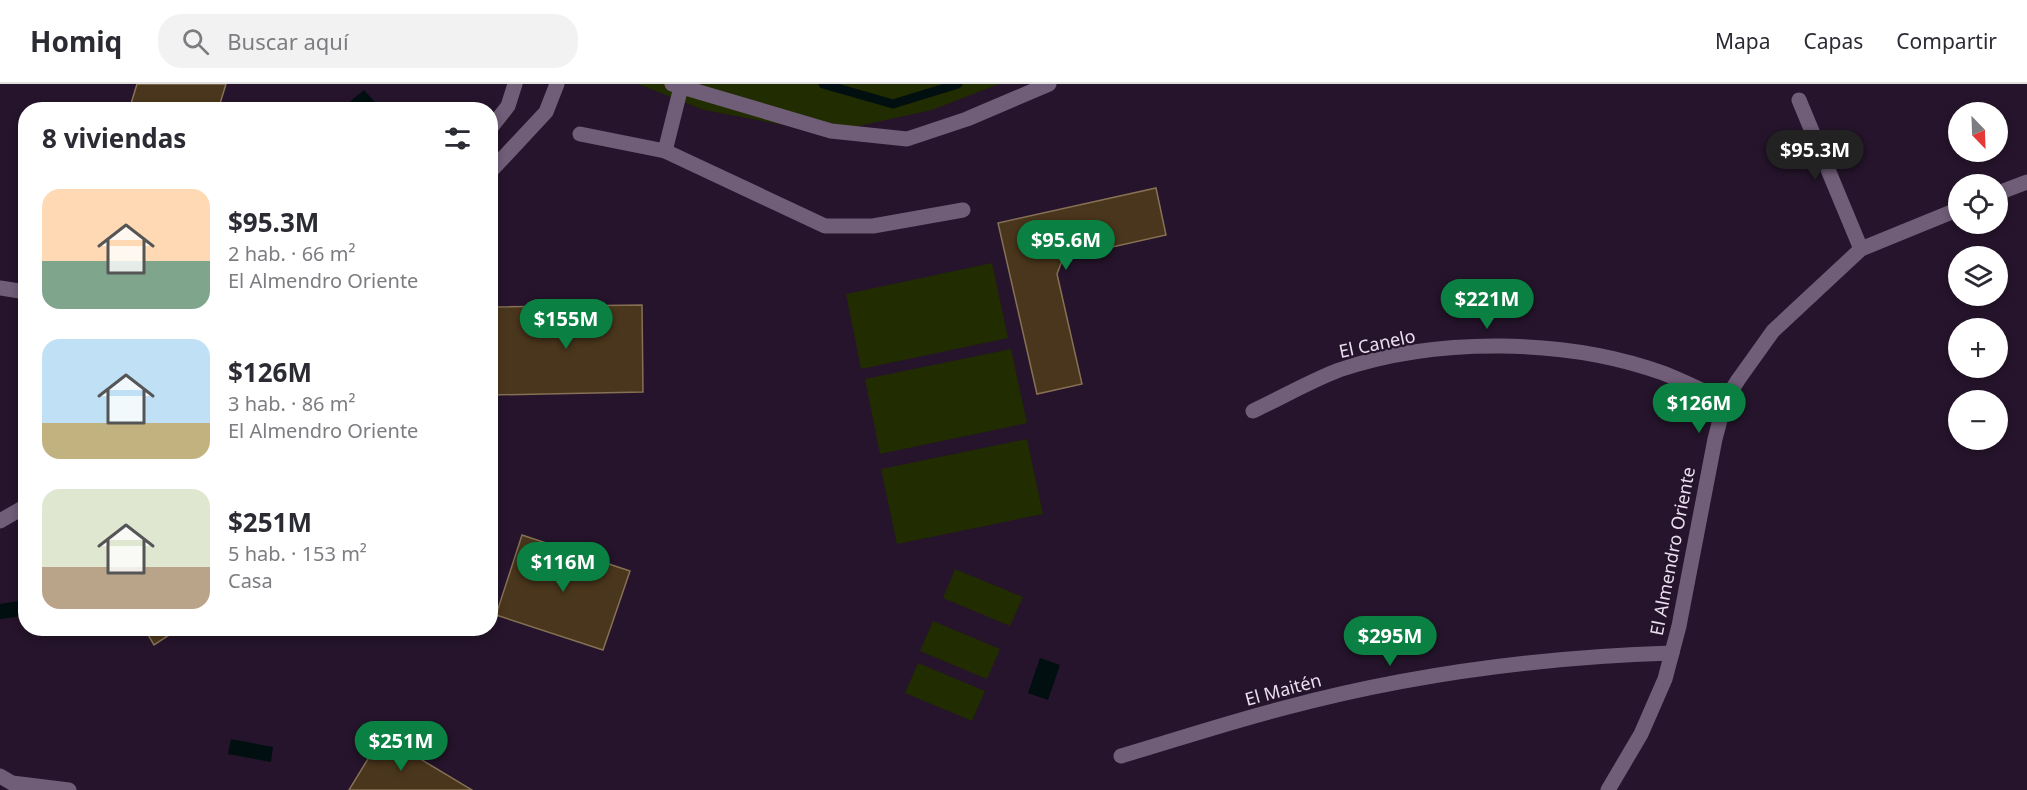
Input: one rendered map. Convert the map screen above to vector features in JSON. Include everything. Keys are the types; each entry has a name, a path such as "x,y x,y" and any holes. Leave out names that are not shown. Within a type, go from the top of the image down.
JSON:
{"street":[{"path":"498,119 508,106 515,84"},
{"path":"498,163 546,112 557,84"},
{"path":"665,151 677,86 831,131 907,139 967,119 1049,84"},
{"path":"1799,100 1862,249"},
{"path":"580,134 665,151 825,226 873,226 963,210"},
{"path":"2008,189 2027,182"},
{"name":"El Almendro Oriente","path":"1608,790 1641,734 1665,679 1700,508 1725,401 1773,331 1862,249 1948,214"},
{"path":"0,288 18,291"},
{"name":"El Canelo","path":"1253,411 1338,371 1390,357 1494,346 1607,358 1663,373 1725,401"},
{"path":"0,521 18,511"},
{"name":"El Maitén","path":"1122,756 1284,708 1423,678 1569,657 1672,652"},
{"path":"0,776 12,783 69,790"}],"green space":[{"path":"638,84 999,84 932,110 826,133 704,110"},
{"path":"992,263 1008,338 861,369 846,294"},
{"path":"1011,349 1027,423 880,454 865,379"},
{"path":"1027,439 1043,514 897,544 881,469"},
{"path":"955,569 1023,597 1010,626 943,598"},
{"path":"933,621 1000,649 987,679 920,651"},
{"path":"918,663 985,691 972,721 905,693"}],"shaded area":[{"path":"364,90 375,102 349,102"},
{"path":"18,601 18,617 0,619 0,604"},
{"path":"1040,658 1060,665 1048,700 1028,693"},
{"path":"231,739 273,747 271,762 228,754"}],"building":[{"path":"137,84 226,84 220,102 131,102"},
{"path":"1156,188 1166,235 1063,258 1057,274 1082,384 1037,394 998,223"},
{"path":"642,305 643,392 498,395 498,307"},
{"path":"522,535 630,571 603,650 498,616 498,609"},
{"path":"149,636 168,636 154,645"},
{"path":"382,736 472,790 349,790"}],"waterway":[{"path":"823,84 893,104 958,84"}]}
